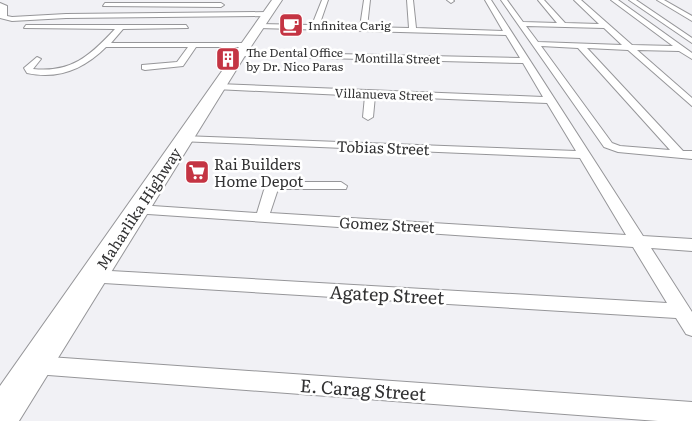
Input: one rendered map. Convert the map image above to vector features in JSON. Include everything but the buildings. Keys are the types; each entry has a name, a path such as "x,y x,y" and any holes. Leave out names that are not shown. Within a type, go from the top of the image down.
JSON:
{"highway":[{"name":"Maharlika Highway","path":"0,418 138,210 183,138 259,26 270,6"}],"street":[{"path":"315,28 325,0"},
{"path":"363,29 367,0"},
{"path":"410,0 413,30"},
{"path":"488,0 692,328"},
{"path":"504,0 605,142 616,149 686,154"},
{"path":"541,0 563,25"},
{"path":"577,0 692,103"},
{"path":"615,0 633,0 692,41"},
{"path":"615,0 692,57"},
{"path":"660,0 692,20"},
{"path":"0,5 5,7 2,13 4,17 12,19 270,6"},
{"path":"105,5 225,5"},
{"path":"662,20 692,20"},
{"path":"522,24 606,26"},
{"path":"26,27 186,26"},
{"path":"259,26 507,33"},
{"path":"38,59 28,68 30,71 72,69 105,45 121,27"},
{"path":"536,44 680,48"},
{"name":"Montilla Street","path":"105,45 194,45 242,50 525,62"},
{"path":"145,67 180,64 194,45"},
{"path":"582,46 686,154"},
{"path":"368,117 370,93"},
{"name":"Villanueva Street","path":"211,98 370,93 550,100"},
{"name":"Tobias Street","path":"183,138 583,155"},
{"path":"262,217 271,190 277,185 341,186"},
{"name":"Gomez Street","path":"138,210 692,245"},
{"name":"Agatep Street","path":"92,279 681,311"},
{"name":"E. Carag Street","path":"34,365 692,413"}],"place":[{"name":"Infinitea Carig","path":"291,25"},
{"name":"The Dental Office by Dr. Nico Paras","path":"228,59"},
{"name":"Rai Builders Home Depot","path":"197,172"}]}
